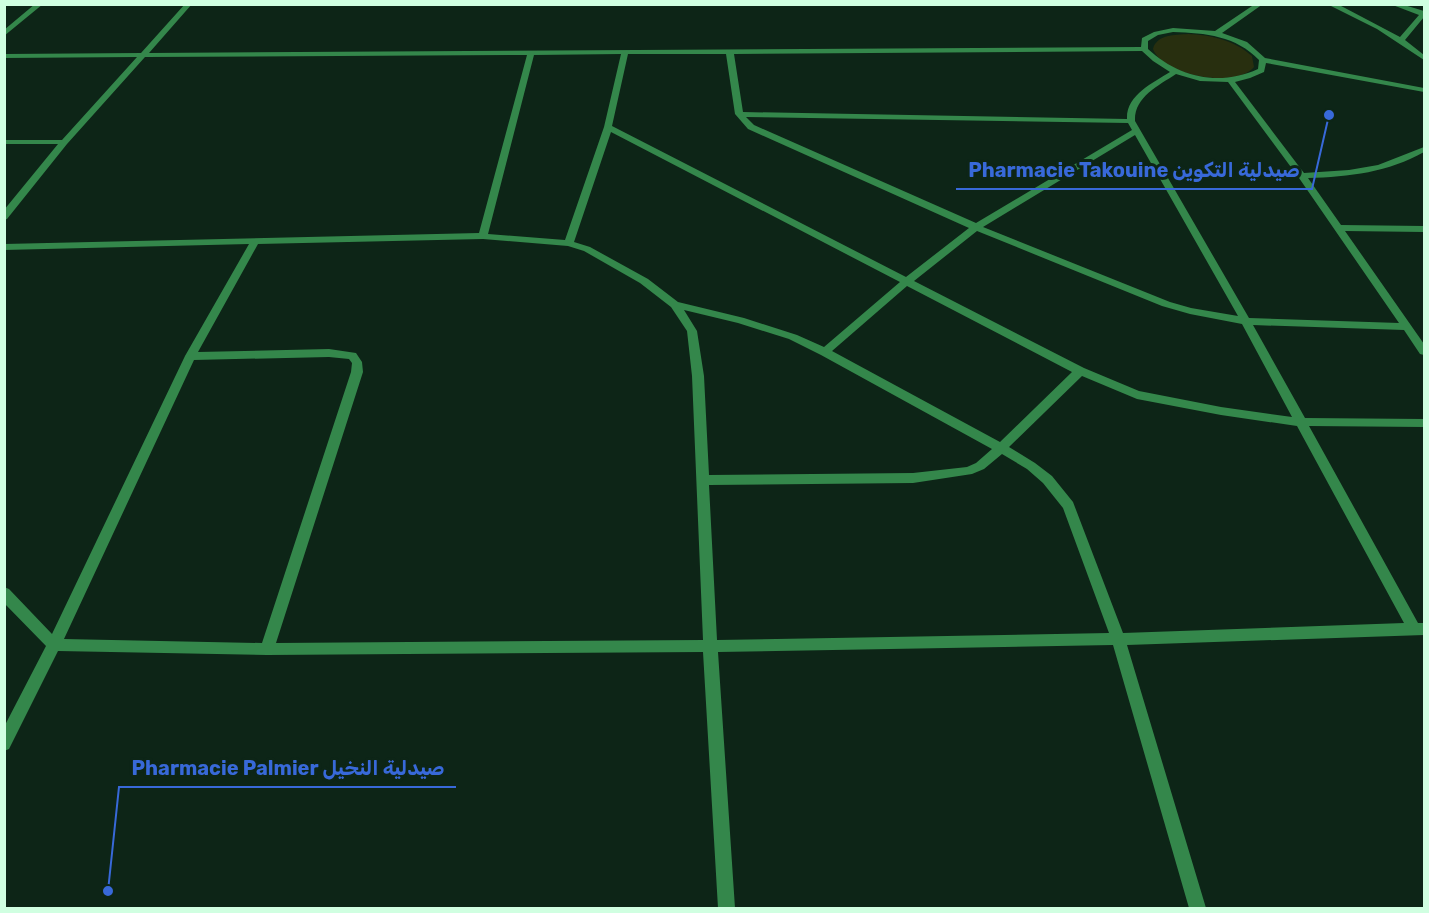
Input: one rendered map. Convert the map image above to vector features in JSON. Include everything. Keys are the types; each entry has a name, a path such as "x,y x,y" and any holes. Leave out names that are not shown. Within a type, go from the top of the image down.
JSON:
{"street":[{"path":"4,34 40,4"},
{"path":"4,217 64,142 189,4"},
{"path":"1217,33 1260,4"},
{"path":"1330,4 1376,24 1425,58"},
{"path":"1393,4 1424,14 1401,40"},
{"path":"1144,49 1146,40 1156,33 1173,30 1217,33 1255,50 1263,60 1425,90"},
{"path":"1411,47 1425,50"},
{"path":"4,56 1144,49"},
{"path":"1144,49 1154,61 1174,72 1202,79 1230,80 1250,77 1262,70 1263,60"},
{"path":"483,236 531,52"},
{"path":"569,243 608,127 625,53"},
{"path":"730,53 739,114 743,121 761,133 976,227 1142,296 1191,311 1246,321 1407,327"},
{"path":"4,593 54,645 267,649 710,646 1118,639 1419,629 1134,126 1129,113 1134,103 1174,72"},
{"path":"1230,80 1302,176 1425,351"},
{"path":"739,114 1134,126"},
{"path":"825,352 907,281 976,227 1134,126"},
{"path":"608,127 1080,371 1124,391 1148,398 1221,411 1300,422 1425,423"},
{"path":"4,142 64,142"},
{"path":"1302,176 1328,176 1379,168 1422,153"},
{"path":"1338,228 1425,229"},
{"path":"4,248 483,236 569,243 612,262 644,281 675,305 692,331 695,344 710,646 727,909"},
{"path":"4,744 54,645 190,356 256,240"},
{"path":"675,305 772,330 825,352 1001,448 1044,475 1057,487 1069,506 1118,639 1198,909"},
{"path":"190,356 329,353 352,356 357,362 357,372 267,649"},
{"path":"703,480 913,478 947,475 980,466 1080,371"}],"green space":[{"path":"1188,34 1214,37 1238,46 1252,56 1254,67 1245,74 1232,77 1200,76 1170,66 1159,58 1153,49 1158,40 1162,38"}],"place":[{"name":"Pharmacie Takouine صيدلية التكوين","path":"1329,115"},
{"name":"Pharmacie Palmier صيدلية النخيل","path":"108,891"}]}
